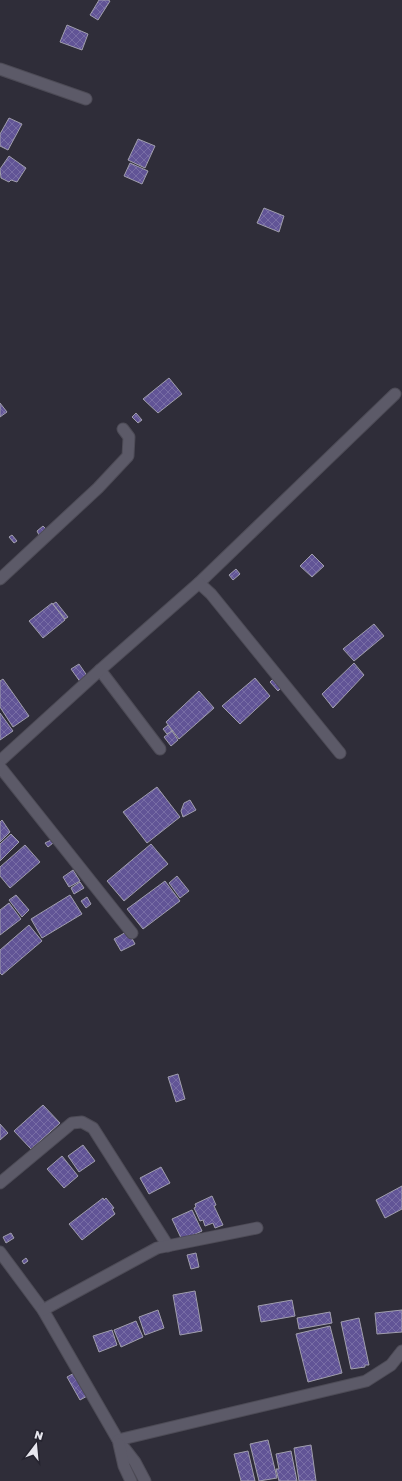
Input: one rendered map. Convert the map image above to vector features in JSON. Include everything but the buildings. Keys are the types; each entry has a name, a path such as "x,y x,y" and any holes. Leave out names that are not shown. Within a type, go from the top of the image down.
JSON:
{"street":[{"path":"0,69 86,99"},
{"path":"0,761 199,583 395,394"},
{"path":"0,579 98,488 128,456 129,437 123,429"},
{"path":"199,583 211,594 340,753"},
{"path":"100,670 160,749"},
{"path":"0,767 132,933"},
{"path":"0,1183 72,1124 82,1122 92,1128 168,1246"},
{"path":"43,1310 157,1248 257,1228"},
{"path":"0,1252 43,1310 118,1440 135,1462 145,1481"},
{"path":"118,1440 366,1382 391,1365 402,1351"},
{"path":"118,1440 124,1466 131,1481"}]}
